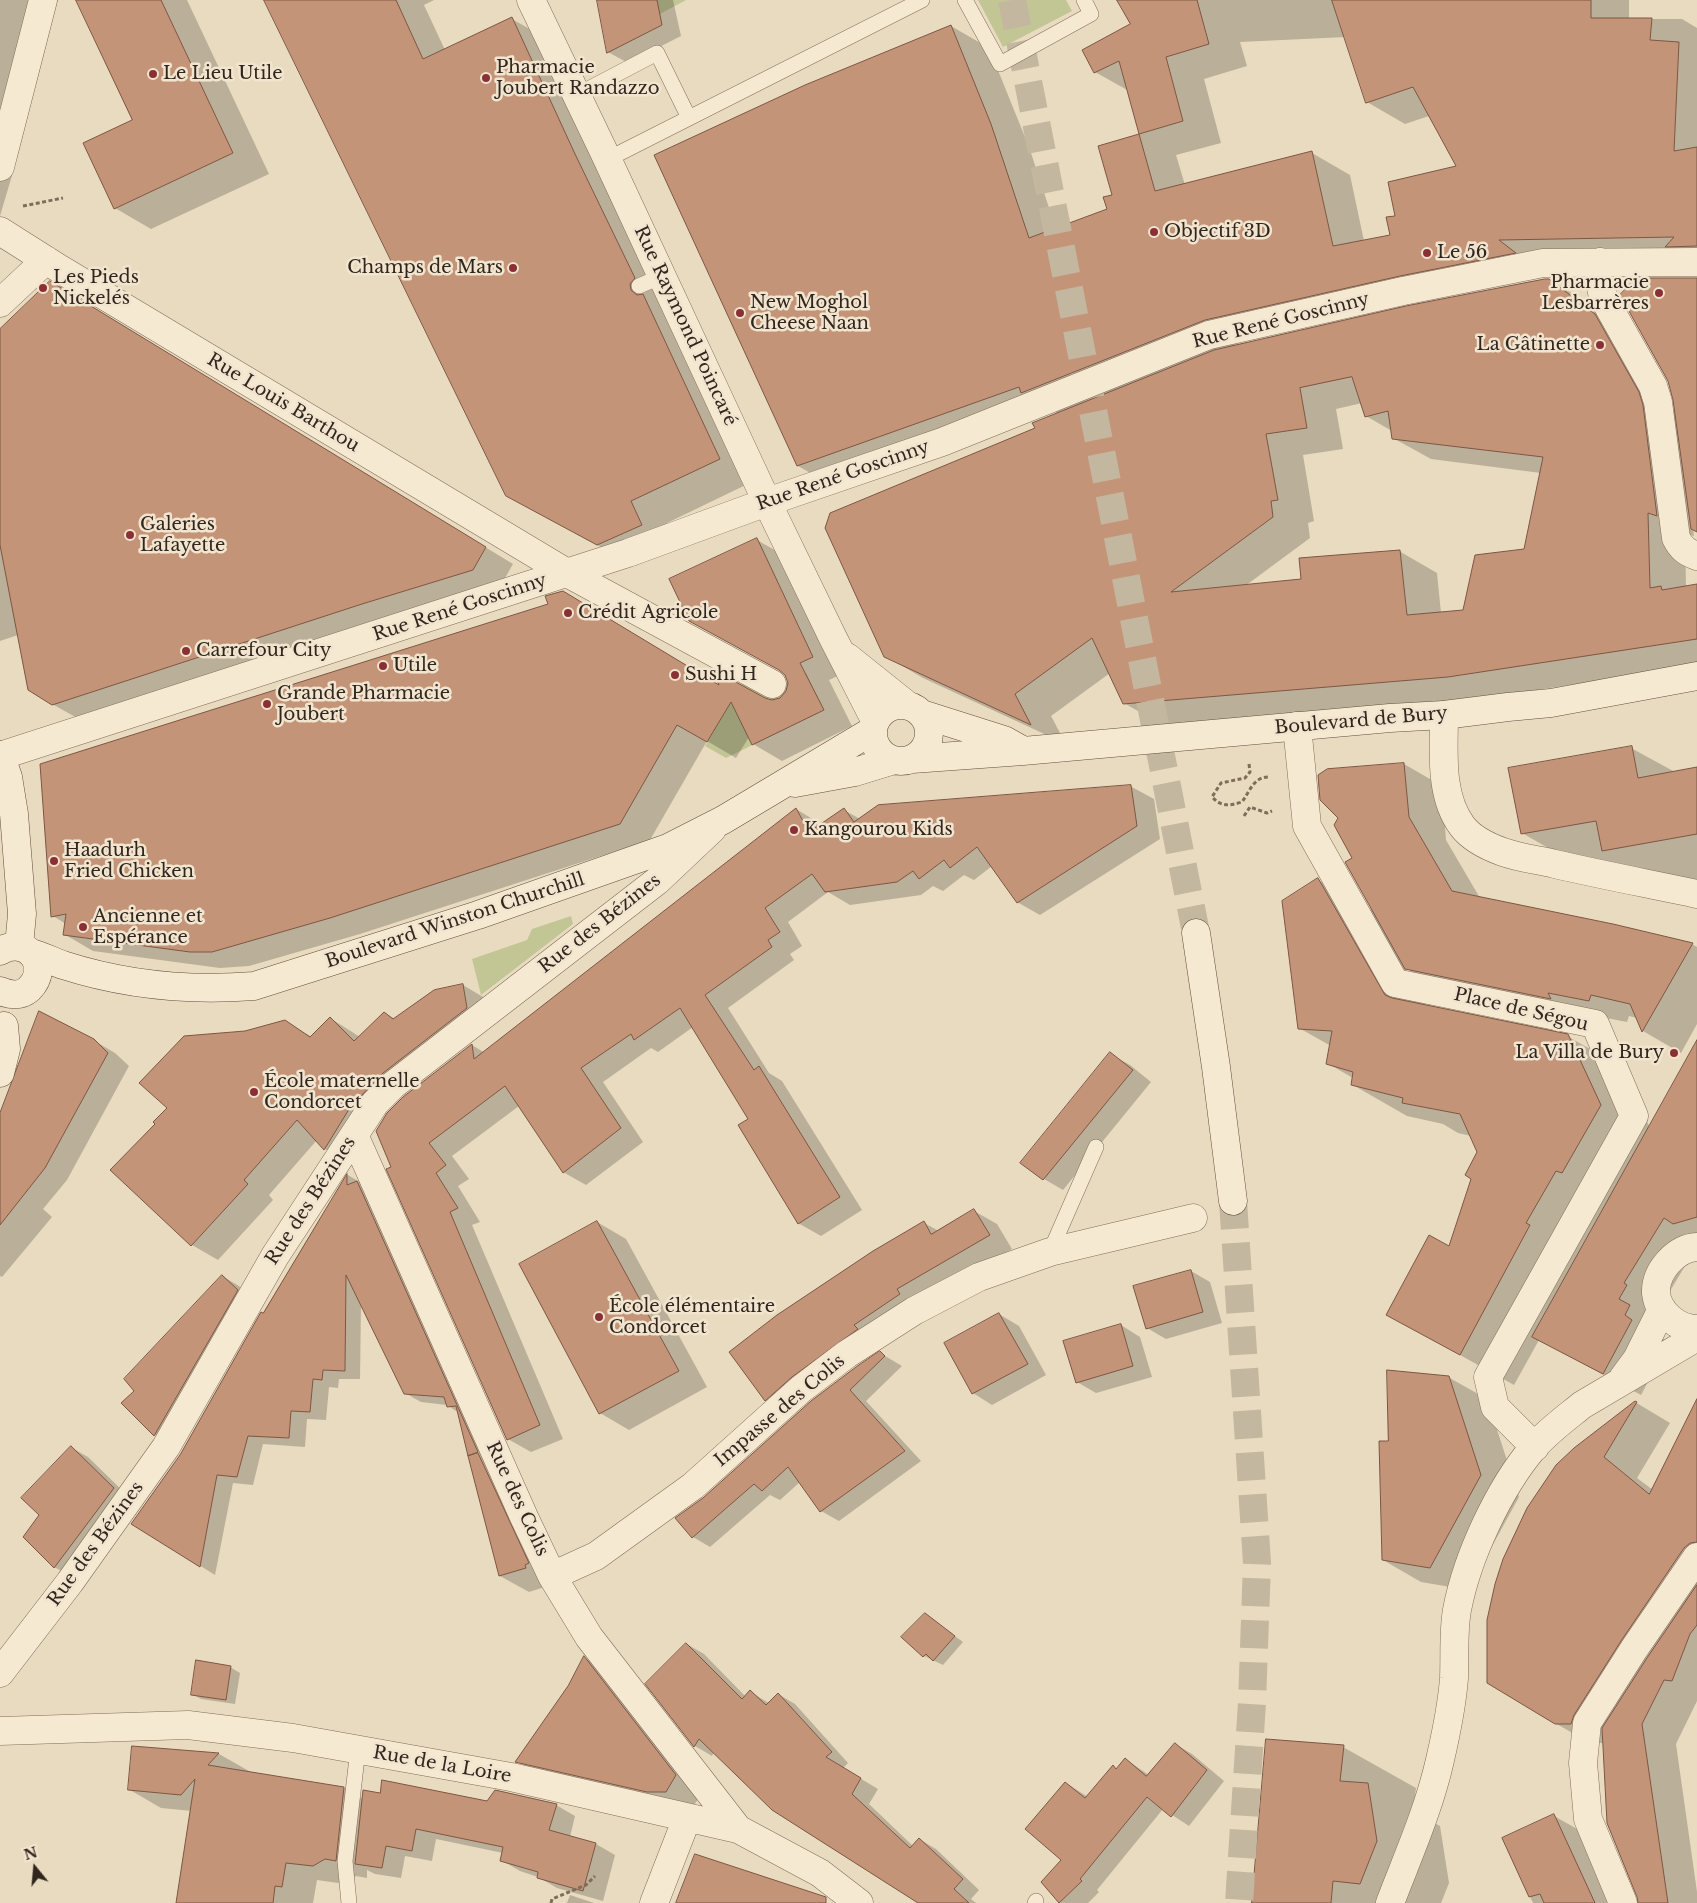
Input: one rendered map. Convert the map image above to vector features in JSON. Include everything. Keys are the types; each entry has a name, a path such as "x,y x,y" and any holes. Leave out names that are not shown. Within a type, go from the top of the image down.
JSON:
{"street":[{"path":"0,167 43,0"},
{"name":"Rue Raymond Poincaré","path":"531,0 608,159 651,281 767,502 840,651 874,726"},
{"name":"Rue Louis Barthou","path":"0,231 567,573 772,684"},
{"path":"0,302 46,260"},
{"path":"1600,262 1599,278 1603,297 1652,386 1658,402 1676,538 1680,546 1687,552 1697,556"},
{"name":"Rue René Goscinny","path":"0,756 628,553 767,502 942,442 1209,335 1402,291 1543,263 1697,262"},
{"name":"Rue Raymond Poincaré","path":"840,651 914,710"},
{"name":"Boulevard de Bury","path":"903,760 1444,715 1551,703 1697,676"},
{"path":"914,710 927,722 929,730 925,747 903,760 880,753 873,738 874,726 881,713 888,707 914,710 1004,740 1023,751"},
{"path":"1444,715 1443,757 1447,788 1452,808 1462,826 1474,837 1503,852 1697,894"},
{"name":"Boulevard Winston Churchill","path":"17,950 112,978 180,988 254,986 478,915 668,848 723,820 874,726"},
{"name":"Place de Ségou","path":"1297,726 1307,826 1395,983 1595,1024 1634,1116 1488,1377 1495,1407 1535,1447"},
{"path":"0,756 8,777 14,814 22,914 17,950 36,958 39,966 38,974 19,989 1,1025 6,1049 0,1073"},
{"name":"Boulevard Winston Churchill","path":"782,785 854,772 903,760"},
{"name":"Rue des Bézines","path":"0,1673 70,1582 166,1447 275,1256 375,1103 393,1085 657,881 723,820"},
{"path":"1196,933 1233,1201"},
{"name":"Boulevard Winston Churchill","path":"19,989 112,978"},
{"name":"Rue des Colis","path":"354,1135 552,1576 590,1637 738,1829"},
{"name":"Impasse des Colis","path":"552,1576 596,1556 693,1486 801,1388 855,1349 914,1311 979,1277 1050,1252 1193,1218"},
{"path":"1697,1247 1679,1252 1666,1265 1659,1277 1656,1292 1662,1309 1676,1324 1685,1328 1697,1329"},
{"path":"1619,1383 1636,1359 1662,1309"},
{"path":"1390,1903 1426,1807 1440,1762 1453,1681 1457,1612 1467,1572 1481,1535 1499,1500 1535,1447 1566,1417 1582,1405 1697,1337"},
{"path":"1623,1903 1588,1819 1583,1763 1587,1723 1634,1649 1697,1557"},
{"name":"Rue de la Loire","path":"0,1731 188,1725 294,1738 511,1777 738,1829 820,1873 859,1903"},
{"path":"654,1903 687,1818"}],"lane":[{"path":"608,159 922,0"},
{"path":"965,0 1000,64 1092,14 1084,0"},
{"path":"577,94 657,53 689,118"},
{"path":"1050,1252 1096,1147"},
{"path":"349,1903 345,1861 358,1749"}],"path":[{"path":"18,207 64,198"},
{"path":"1249,764 1250,772 1245,778 1222,783 1212,797 1218,803 1227,805 1242,802 1257,780 1264,777 1275,778"},
{"path":"1244,816 1250,807 1267,812 1278,810"},
{"path":"551,1903 552,1899 586,1885 595,1876"}],"green space":[{"path":"622,0 686,0 619,36"},
{"path":"978,0 1066,0 1072,11 1003,47"},
{"path":"806,673 824,710 726,758 705,746 746,677 769,689"},
{"path":"571,916 573,924 481,995 472,959 527,940 532,929"}],"building":[{"name":"Le Lieu Utile","path":"76,0 161,0 233,153 114,209 83,143 132,120"},
{"name":"Champs de Mars","path":"264,0 396,0 423,59 512,17 635,278 630,284 631,290 637,295 643,294 720,459 631,501 642,525 597,545 506,496"},
{"path":"597,0 657,0 662,25 607,53"},
{"path":"1117,0 1197,0 1209,44 1166,57 1183,121 1139,134 1119,61 1094,73 1082,50 1130,24"},
{"path":"1332,0 1591,0 1591,18 1652,18 1650,40 1679,42 1674,151 1697,147 1697,246 1665,247 1674,237 1499,240 1516,253 1400,276 1205,320 1021,393 1019,387 797,466 654,155 805,85 951,25 991,124 1029,238 1107,209 1103,197 1112,195 1098,146 1139,134 1155,191 1312,151 1333,246 1390,235 1386,217 1395,216 1388,182 1456,166 1413,87 1366,103"},
{"path":"1636,278 1697,278 1697,532 1691,529 1673,400 1668,381 1620,295"},
{"path":"1549,279 1595,314 1639,392 1643,405 1657,516 1648,513 1650,588 1661,586 1662,590 1697,584 1697,639 1448,677 1123,704 1092,638 1015,694 1031,725 884,657 825,528 830,513 1035,428 1032,423 1214,350 1406,306","holes":["1352,377 1365,417 1388,411 1392,439 1543,457 1524,549 1475,555 1463,610 1407,615 1400,550 1299,558 1301,579 1171,592 1273,517 1271,501 1278,500 1266,434 1307,428 1300,388"]},
{"path":"50,281 486,547 473,570 362,604 52,705 28,690 0,545 0,329"},
{"path":"757,538 813,657 800,663 824,710 752,745 731,702 707,742 677,725 620,824 330,918 212,952 190,952 63,935 66,914 51,917 40,764 548,604 545,596 563,591 719,685 712,669 765,698 772,700 780,698 786,691 788,683 785,675 689,621 669,579"},
{"path":"1632,746 1638,778 1697,767 1697,834 1602,851 1596,821 1521,834 1508,768"},
{"path":"1404,763 1409,817 1452,891 1613,924 1693,943 1642,1032 1630,1004 1591,995 1589,1001 1548,993 1551,999 1405,969 1345,862 1352,858 1334,825 1338,818 1320,800 1318,775 1327,769"},
{"path":"1131,785 1137,826 1017,903 977,847 950,868 944,860 919,879 913,871 897,882 825,892 812,874 765,908 780,932 768,940 772,947 705,995 754,1070 759,1066 840,1197 798,1224 738,1125 748,1119 680,1008 634,1040 631,1034 581,1068 621,1128 563,1173 505,1086 429,1143 446,1165 436,1173 458,1208 450,1212 540,1425 507,1440 386,1169 391,1167 376,1131 387,1113 403,1097 472,1044 474,1059 796,808 809,832 844,808 854,822 878,805"},
{"path":"1318,878 1385,995 1568,1034 1601,1105 1562,1173 1556,1171 1526,1223 1530,1225 1460,1355 1386,1315 1429,1235 1449,1246 1471,1179 1465,1175 1477,1152 1460,1114 1402,1103 1403,1098 1351,1085 1353,1072 1326,1064 1332,1031 1298,1029 1282,901"},
{"name":"École maternelle Condorcet","path":"463,984 467,1008 383,1073 361,1096 359,1093 324,1150 297,1120 244,1180 248,1184 191,1246 110,1170 155,1124 153,1122 167,1108 139,1083 184,1036 245,1031 285,1020 310,1037 330,1017 354,1041 384,1012 393,1019 434,990"},
{"path":"39,1011 94,1039 108,1053 45,1168 0,1225 0,1113"},
{"path":"1697,1040 1697,1217 1673,1224 1664,1218 1624,1283 1627,1285 1619,1299 1630,1305 1625,1315 1632,1320 1603,1374 1532,1337"},
{"path":"1110,1052 1133,1070 1043,1180 1020,1163"},
{"path":"347,1174 347,1185 357,1181 478,1452 468,1456 456,1406 447,1407 444,1397 404,1394 346,1275 345,1371 323,1370 322,1380 313,1379 310,1412 291,1411 289,1438 248,1436 237,1477 217,1475 200,1567 131,1524 180,1455 261,1312 263,1313"},
{"path":"974,1209 990,1235 897,1289 900,1294 854,1325 858,1329 792,1377 765,1401 729,1352 777,1315 873,1251 924,1221 931,1234"},
{"name":"École élémentaire Condorcet","path":"597,1221 679,1371 599,1414 519,1264"},
{"path":"1191,1270 1203,1312 1146,1329 1133,1286"},
{"path":"222,1275 238,1290 154,1436 121,1403 134,1391 124,1379"},
{"path":"999,1313 1028,1364 972,1394 944,1343"},
{"path":"1121,1324 1133,1366 1076,1383 1063,1341"},
{"path":"880,1351 885,1356 850,1390 905,1451 820,1512 788,1467 762,1491 754,1484 692,1538 675,1518 703,1498 811,1401"},
{"path":"1387,1370 1449,1376 1481,1475 1430,1568 1382,1560 1379,1441 1388,1441"},
{"path":"1697,1399 1697,1542 1690,1543 1684,1548 1621,1641 1574,1715 1571,1724 1555,1724 1487,1683 1487,1620 1503,1559 1527,1508 1556,1465 1574,1448 1635,1401 1637,1402 1604,1457 1649,1494"},
{"path":"71,1446 114,1488 54,1568 23,1537 39,1515 21,1498"},
{"path":"478,1453 529,1563 525,1565 526,1568 499,1576 468,1456"},
{"path":"1697,1585 1697,1625 1690,1634 1672,1681 1664,1680 1642,1724 1668,1903 1638,1903 1607,1823 1602,1728"},
{"path":"925,1613 955,1636 933,1661 926,1654 923,1657 901,1637"},
{"path":"686,1643 742,1699 750,1690 766,1705 778,1693 832,1752 826,1757 861,1778 852,1794 910,1848 919,1838 963,1879 954,1889 969,1903 918,1903 772,1810 699,1739 694,1747 645,1684"},
{"path":"584,1656 676,1775 666,1792 647,1792 515,1762 568,1686"},
{"path":"196,1660 231,1666 226,1700 191,1695"},
{"path":"1266,1739 1344,1745 1340,1781 1368,1783 1377,1841 1360,1884 1333,1881 1331,1903 1252,1903"},
{"path":"1175,1743 1207,1770 1171,1817 1147,1797 1080,1879 1082,1881 1059,1903 1041,1882 1061,1860 1025,1829 1065,1782 1085,1798 1113,1765 1116,1769 1125,1758 1146,1776"},
{"path":"132,1746 219,1753 208,1765 344,1787 336,1861 325,1859 313,1866 286,1863 282,1887 275,1886 273,1903 176,1903 195,1779 181,1795 128,1790"},
{"path":"382,1780 487,1801 495,1790 557,1804 549,1830 596,1843 583,1891 537,1878 538,1872 500,1861 503,1847 416,1829 412,1851 386,1846 382,1868 355,1864 363,1790 380,1793"},
{"path":"1554,1814 1595,1903 1544,1903 1540,1894 1529,1897 1502,1838"},
{"path":"695,1854 826,1897 826,1903 676,1903"}],"tunnel":[{"path":"1012,0 1196,933"},
{"path":"1233,1201 1257,1563 1252,1703 1239,1903"}],"place":[{"name":"Le Lieu Utile","path":"153,74"},
{"name":"Pharmacie Joubert Randazzo","path":"486,78"},
{"name":"Objectif 3D","path":"1154,232"},
{"name":"Le 56","path":"1427,253"},
{"name":"Champs de Mars","path":"513,268"},
{"name":"Les Pieds Nickelés","path":"43,288"},
{"name":"Pharmacie Lesbarrères","path":"1659,293"},
{"name":"New Moghol Cheese Naan","path":"740,313"},
{"name":"La Gâtinette","path":"1600,345"},
{"name":"Galeries Lafayette","path":"130,535"},
{"name":"Crédit Agricole","path":"568,613"},
{"name":"Carrefour City","path":"186,651"},
{"name":"Utile","path":"383,666"},
{"name":"Sushi H","path":"675,675"},
{"name":"Grande Pharmacie Joubert","path":"267,704"},
{"name":"Kangourou Kids","path":"794,830"},
{"name":"Haadurh Fried Chicken","path":"54,861"},
{"name":"Ancienne et Espérance","path":"83,927"},
{"name":"La Villa de Bury","path":"1674,1053"},
{"name":"École maternelle Condorcet","path":"254,1092"},
{"name":"École élémentaire Condorcet","path":"599,1317"}]}
